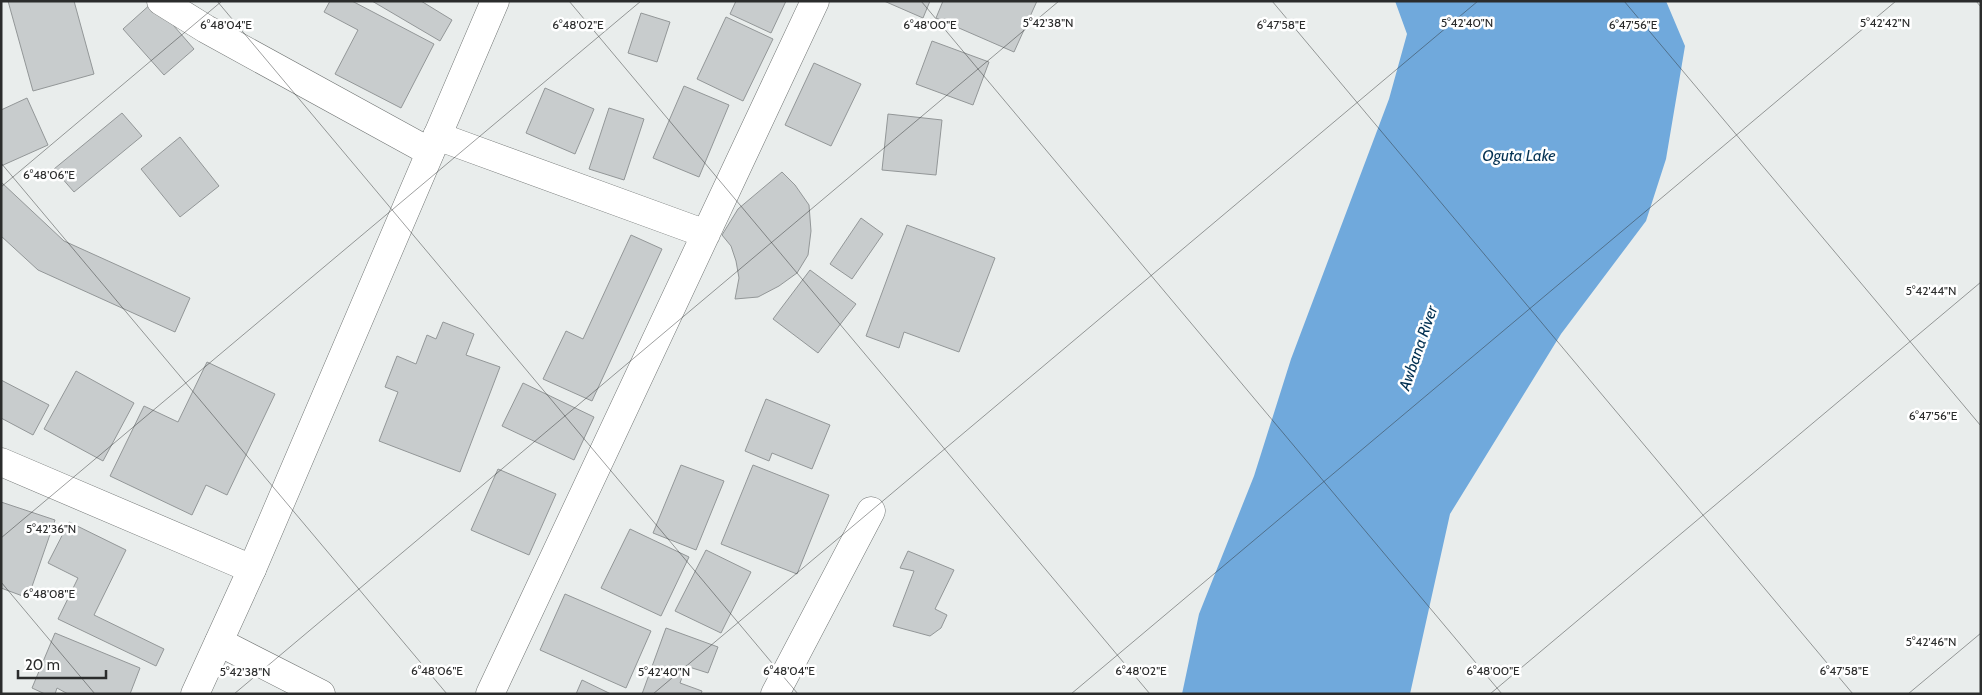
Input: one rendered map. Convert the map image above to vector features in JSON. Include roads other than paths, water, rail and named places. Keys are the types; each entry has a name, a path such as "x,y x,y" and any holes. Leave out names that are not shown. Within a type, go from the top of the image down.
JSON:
{"street":[{"path":"160,1 206,29 434,144 706,234"},
{"path":"195,694 252,569 494,1"},
{"path":"490,694 815,1"},
{"path":"1,462 252,569"},
{"path":"775,694 871,511"},
{"path":"219,642 321,694"}],"water":[{"name":"Oguta Lake","path":"1395,1 1666,1 1685,46 1666,159 1646,221 1561,334 1450,514 1410,694 1182,694 1199,614 1254,476 1291,359 1389,99 1407,34"}],"water label":[{"name":"Awbana River","path":"1418,348"}]}
